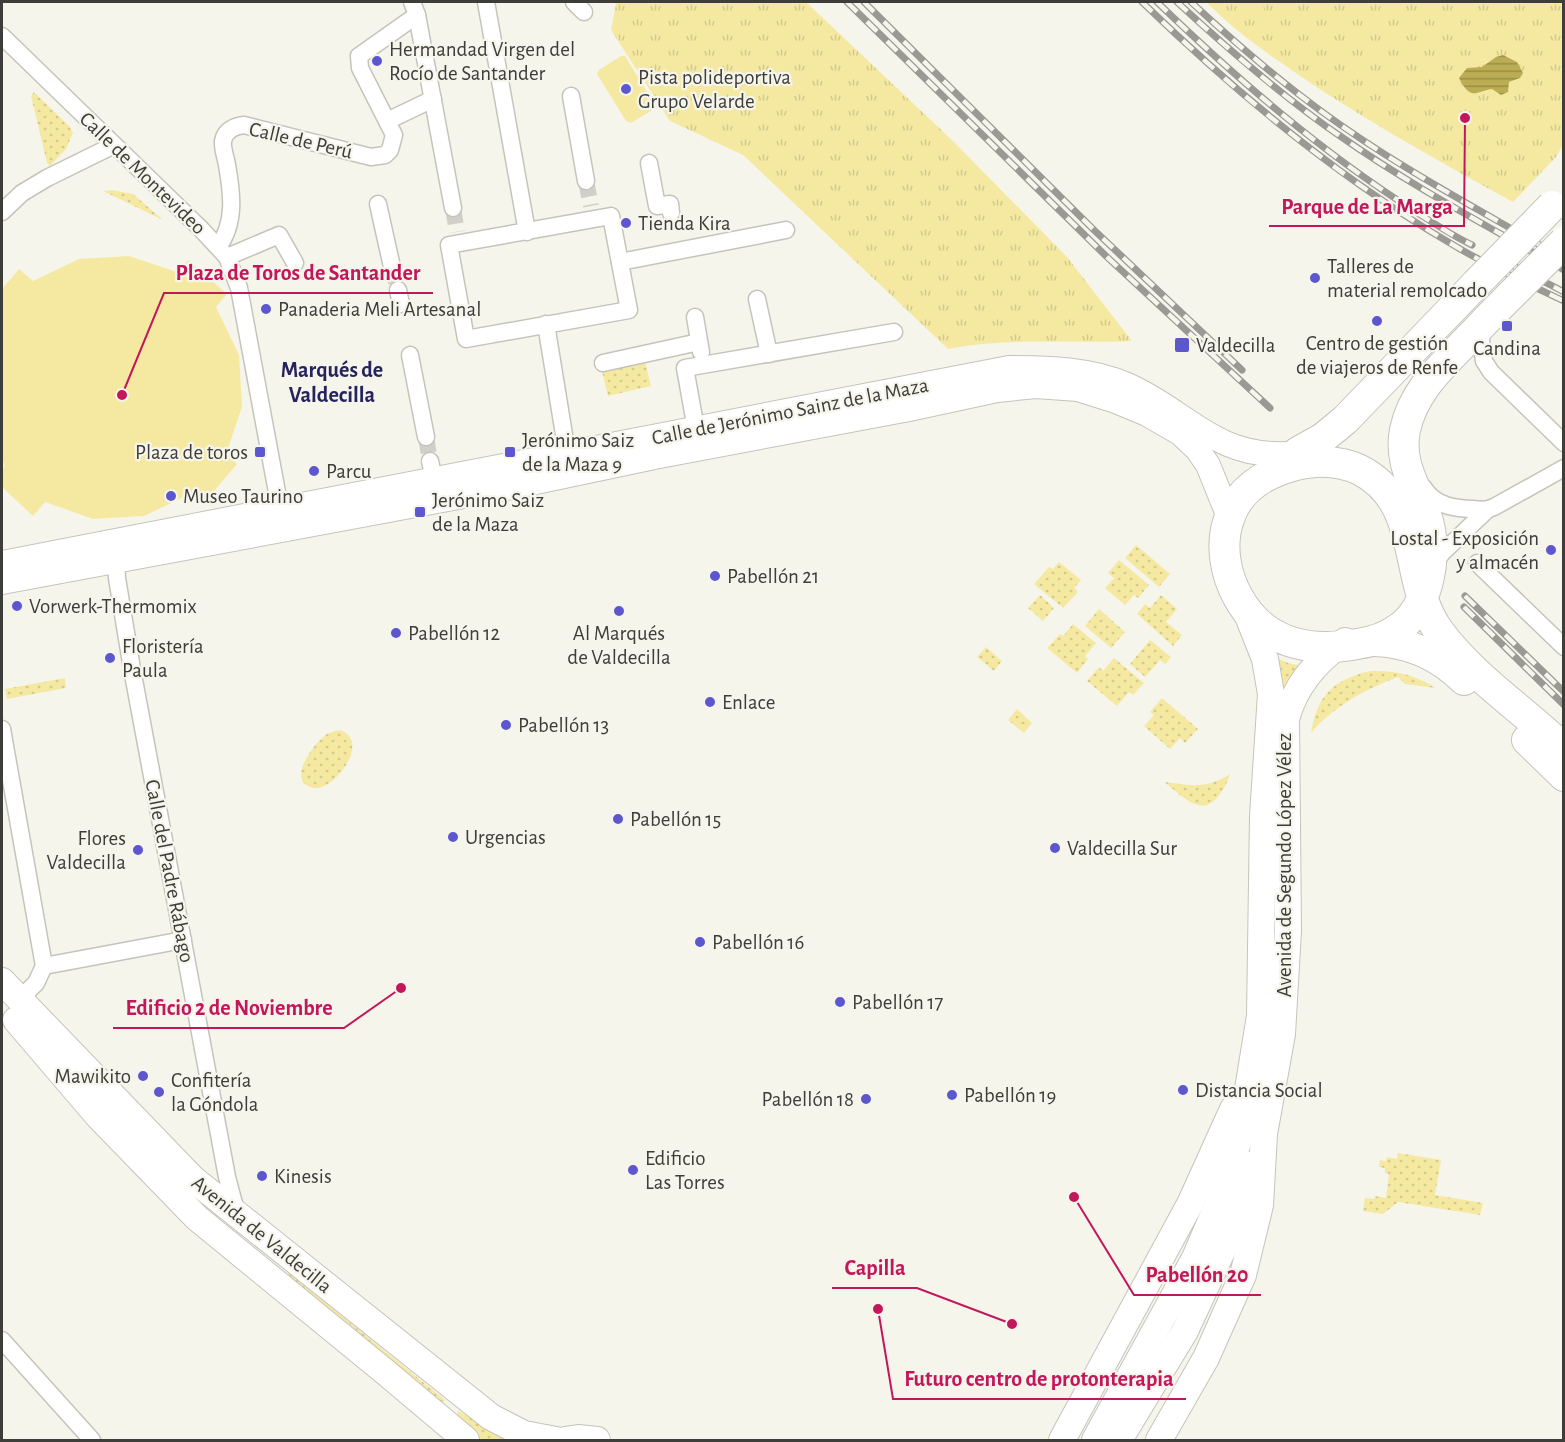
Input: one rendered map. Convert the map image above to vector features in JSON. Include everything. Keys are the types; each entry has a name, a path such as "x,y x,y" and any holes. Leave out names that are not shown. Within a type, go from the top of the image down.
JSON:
{"highway":[{"path":"1222,511 1297,452 1332,432 1558,200"},
{"path":"1222,511 1229,577 1238,611 1283,639 1311,647 1369,640 1402,626 1415,612 1425,580 1411,496 1392,472 1389,460 1391,437 1399,411 1411,390 1448,348 1481,325 1563,242"},
{"path":"1297,452 1344,450 1361,456 1411,496"},
{"path":"1297,452 1317,462 1339,464 1366,473 1393,498 1404,521 1434,604 1446,626 1558,743"},
{"path":"1222,511 1235,536 1239,566 1246,587 1259,606 1276,620 1295,629 1325,635 1344,634 1433,656 1455,670 1563,776"}],"main road":[{"name":"Calle de Jerónimo Sainz de la Maza","path":"2,582 117,560 282,519 432,470 567,453 1009,368 1032,368 1094,375 1126,384 1219,441 1257,453 1297,452"},
{"name":"Calle de Jerónimo Sainz de la Maza","path":"2,563 282,519 512,487 997,390 1036,386 1078,389 1113,400 1180,433 1208,465 1222,511"},
{"name":"Avenida de Segundo López Vélez","path":"1095,1440 1195,1258 1218,1204 1244,1125 1260,1016 1263,816 1270,683 1261,646 1238,611 1225,601 1214,576 1211,543 1222,511"},
{"name":"Avenida de Segundo López Vélez","path":"1159,1440 1206,1358 1243,1275 1260,1205 1264,1134 1282,1034 1288,931 1285,729 1288,711 1307,675 1369,640"},
{"path":"2,965 27,992 46,1028"},
{"name":"Avenida de Valdecilla","path":"2,981 193,1179 491,1417 524,1434 556,1440"},
{"name":"Avenida de Valdecilla","path":"2,1005 84,1101"},
{"name":"Avenida de Valdecilla","path":"2,1020 197,1218 466,1440"},
{"name":"Avenida de Segundo López Vélez","path":"1062,1440 1185,1214 1233,1110 1248,1089"},
{"name":"Avenida de Segundo López Vélez","path":"1119,1440 1185,1330 1230,1234 1264,1134"},
{"path":"565,1440 578,1438 597,1440"}],"street":[{"path":"486,2 527,232"},
{"path":"414,8 453,208"},
{"name":"Calle de Perú","path":"223,252 231,220 230,179 223,143 228,132 244,125 371,157 385,155 390,150 394,135 360,68 359,56 414,8"},
{"name":"Calle de Montevideo","path":"2,36 223,252 239,288 282,519"},
{"path":"571,96 586,181"},
{"path":"387,121 433,99"},
{"path":"2,212 22,192 114,145"},
{"path":"649,163 657,206 670,204 672,213"},
{"path":"378,204 392,267"},
{"path":"592,213 612,216 628,309 466,339 449,246 458,238 527,232 592,213"},
{"path":"620,262 676,243 786,230"},
{"path":"223,252 279,235 295,263"},
{"path":"757,299 769,354"},
{"path":"695,317 704,365"},
{"path":"546,324 567,453"},
{"path":"1481,325 1484,361 1491,372 1563,443"},
{"path":"1479,513 1454,508 1430,497 1420,480 1413,453 1415,430 1422,408 1457,364 1481,325"},
{"path":"696,429 685,368 894,332"},
{"path":"603,363 699,342"},
{"path":"410,355 426,437"},
{"path":"1425,580 1442,553 1479,513 1563,468"},
{"path":"1411,496 1457,516 1479,513"},
{"name":"Calle del Padre Rábago","path":"117,560 117,578 132,669 227,1177 238,1216"},
{"path":"1477,564 1563,647"},
{"path":"2,729 44,966 36,983 27,992"},
{"path":"44,966 183,940"},
{"path":"2,1340 92,1440"}],"green space":[{"path":"613,2 806,2 954,142 1067,257 1132,341 994,343 948,349 743,155 670,121 611,30 616,4"},
{"path":"1206,2 1563,2 1563,145 1556,157 1513,202 1411,145 1311,83 1241,34"},
{"path":"1237,2 1263,2 1265,16 1239,18"},
{"name":"Pista polideportiva Grupo Velarde","path":"621,56 625,56 655,105 654,109 631,123 626,121 597,74 599,70"},
{"path":"34,92 70,127 73,133 66,149 50,166 47,163 31,96"},
{"path":"112,190 133,194 163,220 103,191"},
{"path":"129,256 177,272 188,260 227,294 216,307 239,355 242,407 226,454 237,464 202,505 190,494 144,516 93,519 45,502 33,516 2,487 2,470 5,466 2,459 2,289 19,269 33,281 79,259"},
{"path":"644,357 651,386 608,396 601,367"},
{"path":"1136,545 1170,574 1159,587 1125,558"},
{"path":"1119,560 1149,585 1138,598 1134,595 1125,605 1105,588 1114,578 1108,573"},
{"path":"1059,562 1081,580 1074,588 1078,592 1063,608 1034,584 1049,567 1053,569"},
{"path":"1040,595 1054,608 1043,621 1028,608"},
{"path":"1161,595 1177,609 1166,622 1182,635 1173,646 1137,614 1145,604 1150,608"},
{"path":"1099,609 1125,632 1111,648 1085,626"},
{"path":"1073,624 1096,643 1085,656 1088,659 1077,673 1047,648 1060,634 1063,636"},
{"path":"1150,640 1171,657 1165,664 1160,660 1145,677 1130,664"},
{"path":"986,647 1002,661 994,671 977,657"},
{"path":"1270,655 1288,663 1308,667 1282,714"},
{"path":"1114,658 1144,683 1133,695 1129,692 1117,706 1087,681 1099,667 1103,671"},
{"path":"1371,671 1405,674 1436,688 1405,684 1398,677 1351,699 1311,733 1318,708 1329,691 1347,679"},
{"path":"65,678 66,688 7,699 5,689"},
{"path":"1162,698 1198,729 1185,743 1180,738 1170,749 1144,726 1154,715 1150,712"},
{"path":"1017,709 1032,723 1024,733 1008,720"},
{"path":"340,730 349,736 352,744 351,754 346,764 331,782 322,787 314,788 305,785 302,771 309,753 321,738"},
{"path":"1230,774 1216,799 1210,804 1203,805 1189,801 1164,782 1205,784"},
{"path":"1398,1153 1441,1160 1435,1195 1483,1203 1480,1215 1398,1202 1383,1214 1363,1211 1365,1198 1374,1199 1375,1196 1386,1198 1389,1174 1385,1173 1385,1168 1379,1167 1380,1160 1386,1161 1387,1157 1397,1159"},
{"path":"288,1272 445,1400 441,1405 288,1279"},
{"path":"459,1411 506,1440 482,1440 455,1416"}],"shaded area":[{"path":"1503,55 1517,62 1523,73 1520,78 1509,82 1508,92 1501,95 1492,89 1473,93 1467,90 1459,78 1467,68 1482,67"}],"tunnel":[{"path":"586,181 591,206"},
{"path":"453,208 457,232"},
{"path":"671,213 675,236"},
{"path":"392,267 398,290"},
{"path":"426,437 430,461"}],"railway":[{"path":"847,2 1107,257 1270,408"},
{"path":"864,2 1095,231 1242,370"},
{"path":"1142,2 1251,101 1367,190 1464,251 1564,301"},
{"path":"1157,2 1248,86 1312,138 1379,187 1472,245"},
{"path":"1177,2 1257,73 1343,138 1424,190 1564,270"},
{"path":"1191,2 1271,72 1350,131 1440,188 1564,259"},
{"path":"1504,261 1564,292"},
{"path":"1465,596 1564,692"},
{"path":"1464,607 1564,705"}],"place":[{"name":"Hermandad Virgen del Rocío de Santander","path":"377,61"},
{"name":"Pista polideportiva Grupo Velarde","path":"626,89"},
{"name":"Parque de La Marga","path":"1465,118"},
{"name":"Tienda Kira","path":"626,223"},
{"name":"Talleres de material remolcado","path":"1315,278"},
{"name":"Panaderia Meli Artesanal","path":"266,309"},
{"name":"Centro de gestión de viajeros de Renfe","path":"1377,321"},
{"name":"Candina","path":"1507,326"},
{"name":"Valdecilla","path":"1182,345"},
{"name":"Plaza de Toros de Santander","path":"122,395"},
{"name":"Plaza de toros","path":"260,452"},
{"name":"Jerónimo Saiz de la Maza 9","path":"510,452"},
{"name":"Parcu","path":"314,471"},
{"name":"Museo Taurino","path":"171,496"},
{"name":"Jerónimo Saiz de la Maza","path":"420,512"},
{"name":"Lostal - Exposición y almacén","path":"1551,550"},
{"name":"Pabellón 21","path":"715,576"},
{"name":"Vorwerk-Thermomix","path":"17,606"},
{"name":"Al Marqués de Valdecilla","path":"619,611"},
{"name":"Pabellón 12","path":"396,633"},
{"name":"Floristería Paula","path":"110,658"},
{"name":"Enlace","path":"710,702"},
{"name":"Pabellón 13","path":"506,725"},
{"name":"Pabellón 15","path":"618,819"},
{"name":"Urgencias","path":"453,837"},
{"name":"Valdecilla Sur","path":"1055,848"},
{"name":"Flores Valdecilla","path":"138,850"},
{"name":"Pabellón 16","path":"700,942"},
{"name":"Edificio 2 de Noviembre","path":"401,988"},
{"name":"Pabellón 17","path":"840,1002"},
{"name":"Mawikito","path":"143,1076"},
{"name":"Distancia Social","path":"1183,1090"},
{"name":"Confitería la Góndola","path":"159,1092"},
{"name":"Pabellón 19","path":"952,1095"},
{"name":"Pabellón 18","path":"866,1099"},
{"name":"Edificio Las Torres","path":"633,1170"},
{"name":"Kinesis","path":"262,1176"},
{"name":"Pabellón 20","path":"1074,1197"},
{"name":"Futuro centro de protonterapia","path":"878,1309"},
{"name":"Capilla","path":"1012,1324"}],"district":[{"name":"Marqués de Valdecilla","path":"332,382"}]}
